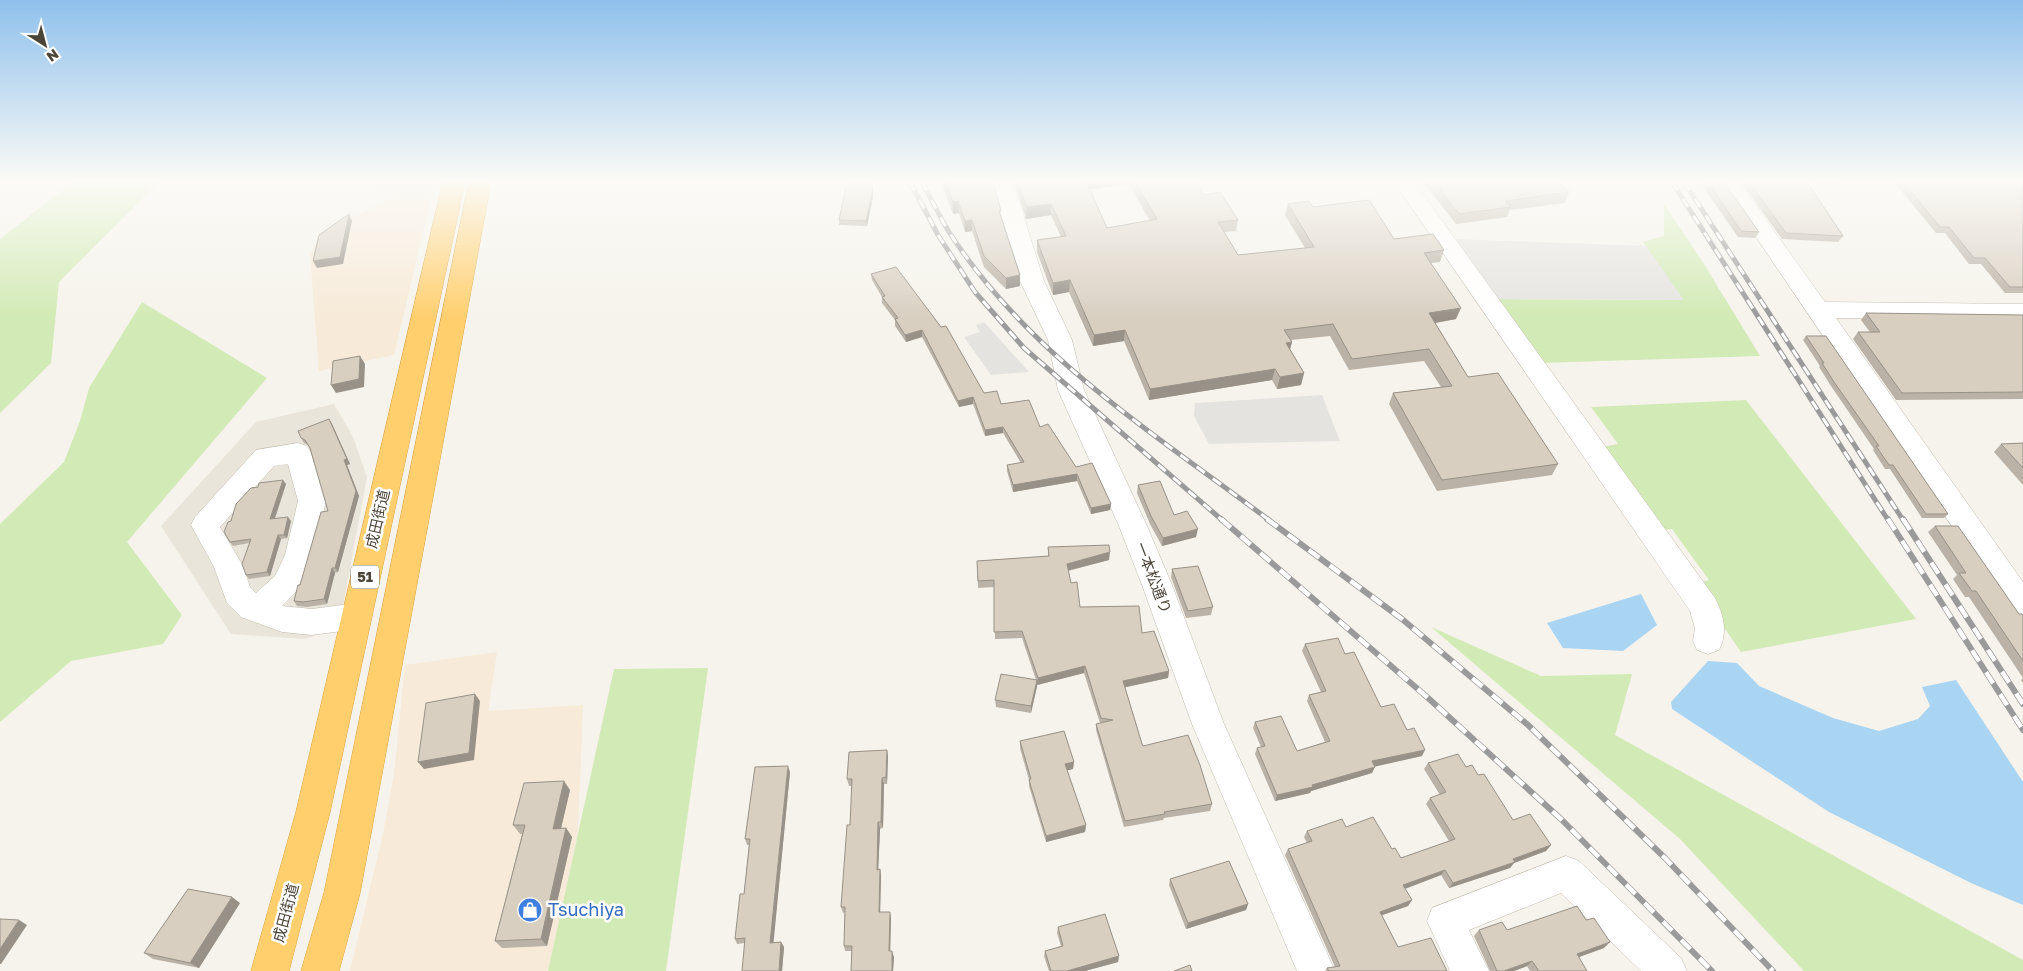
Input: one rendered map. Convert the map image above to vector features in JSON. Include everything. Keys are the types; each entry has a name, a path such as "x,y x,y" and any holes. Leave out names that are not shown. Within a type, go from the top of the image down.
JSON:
{"highway":[{"name":"成田街道","path":"270,971 313,812 444,227"},
{"name":"51","path":"320,971 342,893 471,227"}],"street":[{"name":"一本松通り","path":"1016,227 1032,281 1060,340 1071,390 1133,526 1157,585 1208,724 1316,971"},
{"path":"1436,227 1704,607 1710,628 1708,641"},
{"path":"1759,227 1819,310 2023,606"},
{"path":"1819,310 2023,312"},
{"path":"258,610 286,584 299,554 312,501 298,453 266,457 205,524 228,566 238,594 252,608 282,619 312,622 357,616"},
{"path":"1470,971 1445,921 1566,873 1668,971"}],"shaded area":[{"path":"337,227 424,227 394,355 319,371 310,256 317,240"},
{"path":"1454,239 1646,246 1684,300 1497,299"},
{"path":"984,322 1029,372 991,375 964,337 980,332 976,325"},
{"path":"1322,395 1340,441 1209,444 1194,416 1195,403"},
{"path":"334,404 353,437 367,477 339,628 305,639 231,634 161,526 256,422"},
{"path":"497,652 488,711 583,705 578,833 548,971 350,971 383,834 394,774 405,665"}],"green space":[{"path":"15,227 114,227 59,282 51,363 0,413 0,239"},
{"path":"1664,227 1680,227 1760,356 1539,363 1497,299 1683,300 1643,242 1664,236"},
{"path":"142,302 267,378 127,542 182,615 163,644 71,661 0,722 0,524 64,462 80,421 89,388"},
{"path":"1746,400 1916,619 1741,652 1694,584 1709,580 1672,529 1654,531 1597,448 1618,444 1591,407"},
{"path":"1431,627 1541,676 1632,674 1615,735 2023,960 2023,971 1804,971 1680,839"},
{"path":"708,668 666,971 548,971 614,669"}],"water":[{"path":"1641,594 1657,625 1623,651 1563,648 1547,623"},
{"path":"1708,661 1737,663 1759,686 1833,718 1879,731 1918,719 1930,706 1922,687 1956,680 2023,782 2023,905 1971,883 1829,812 1672,709 1671,702"}],"building":[{"path":"330,227 346,227 340,257 313,261 319,235"},
{"path":"974,227 1004,227 1020,275 1006,278 984,256"},
{"path":"1062,227 1221,227 1238,255 1314,247 1302,227 1387,227 1394,239 1433,234 1444,250 1424,253 1461,308 1429,313 1468,377 1498,373 1558,464 1442,480 1393,393 1452,386 1429,349 1352,359 1333,324 1284,330 1292,342 1286,343 1304,373 1280,377 1275,369 1150,389 1125,330 1094,335 1070,280 1053,283 1037,240 1066,236"},
{"path":"1739,227 1756,227 1759,232 1741,231"},
{"path":"1782,227 1837,227 1843,236 1786,233"},
{"path":"1949,227 2023,227 2023,287 2010,287 1985,258 1974,258"},
{"path":"896,267 941,327 946,326 984,393 997,391 1001,404 1029,400 1040,427 1048,424 1076,467 1092,463 1111,504 1091,508 1077,474 1013,485 1007,465 1024,462 1003,427 985,430 973,397 958,401 922,330 905,335 895,319 898,318 882,297 885,296 871,274"},
{"path":"1866,313 2023,315 2023,392 1902,393 1858,332 1880,332"},
{"path":"1806,336 1826,336 1948,514 1926,514 1893,465 1889,465 1876,446 1879,446 1834,382"},
{"path":"360,356 359,379 331,385 333,361"},
{"path":"329,419 347,459 344,460 356,491 335,568 332,568 324,599 303,602 294,601 321,512 328,511 310,448 305,440 301,438 298,431"},
{"path":"2023,443 2023,468 2001,444"},
{"path":"283,480 270,519 288,517 284,535 278,535 267,572 246,575 242,564 251,539 230,542 224,532 228,522 231,521 236,504 251,488 258,487 259,483"},
{"path":"1160,481 1174,515 1187,511 1198,529 1163,538 1138,485"},
{"path":"1935,526 1958,526 2019,614 2022,614 2023,661 1976,591 1972,591 1959,573 1966,573"},
{"path":"1109,545 1110,552 1067,564 1071,583 1077,582 1080,607 1139,606 1142,633 1154,631 1169,671 1123,681 1142,744 1143,746 1188,735 1212,804 1125,821 1096,724 1113,720 1101,718 1085,666 1038,678 1022,631 994,632 994,580 978,581 977,561 1049,556 1048,547"},
{"path":"1198,566 1213,607 1188,611 1172,569"},
{"path":"1338,638 1345,654 1354,652 1381,707 1394,704 1407,730 1414,728 1425,750 1372,761 1375,767 1312,785 1313,787 1277,795 1257,748 1265,746 1255,722 1281,716 1297,751 1330,741 1309,695 1326,691 1305,644"},
{"path":"1001,674 1037,680 1031,706 995,700"},
{"path":"475,694 469,753 418,762 426,703"},
{"path":"1064,731 1074,762 1065,764 1086,825 1046,836 1029,780 1031,779 1020,741"},
{"path":"887,750 886,777 882,778 881,822 878,822 877,870 880,869 879,912 890,912 889,951 892,951 892,971 851,971 852,946 844,946 845,907 841,907 847,825 850,825 852,779 847,779 849,752"},
{"path":"1458,754 1466,767 1472,765 1478,775 1484,774 1513,820 1530,814 1551,845 1513,859 1515,862 1453,883 1445,870 1403,885 1412,900 1380,912 1398,947 1431,938 1447,971 1329,971 1327,968 1340,966 1288,849 1312,841 1307,831 1342,819 1346,827 1373,817 1392,849 1395,848 1401,858 1455,839 1430,798 1446,792 1428,763"},
{"path":"788,766 770,943 781,942 779,971 742,971 745,938 735,939 740,894 744,894 750,839 745,839 755,767"},
{"path":"564,781 553,829 566,828 541,939 495,941 525,825 513,825 524,783"},
{"path":"1229,861 1248,904 1188,923 1170,879"},
{"path":"188,889 232,897 190,963 144,953"},
{"path":"1577,906 1586,920 1594,918 1610,942 1577,954 1587,971 1539,971 1532,961 1504,971 1497,971 1479,930 1502,922 1507,930"},
{"path":"1105,914 1119,956 1067,971 1051,971 1045,951 1063,946 1058,927"},
{"path":"0,919 19,920 0,949"},
{"path":"1190,965 1192,971 1174,971"}],"railway":[{"path":"934,227 975,292 1024,348 1222,520"},
{"path":"947,227 983,278 1018,319 1057,356 1097,391 1269,520"},
{"path":"1701,227 1888,520"},
{"path":"1713,227 1903,520"},
{"path":"1221,519 1427,697 1562,820 1712,971"},
{"path":"1267,519 1402,619 1528,725 1665,858 1773,971"},
{"path":"1888,519 2023,730"},
{"path":"1903,519 2023,704"}],"place":[{"name":"Tsuchiya","path":"530,910"}]}
